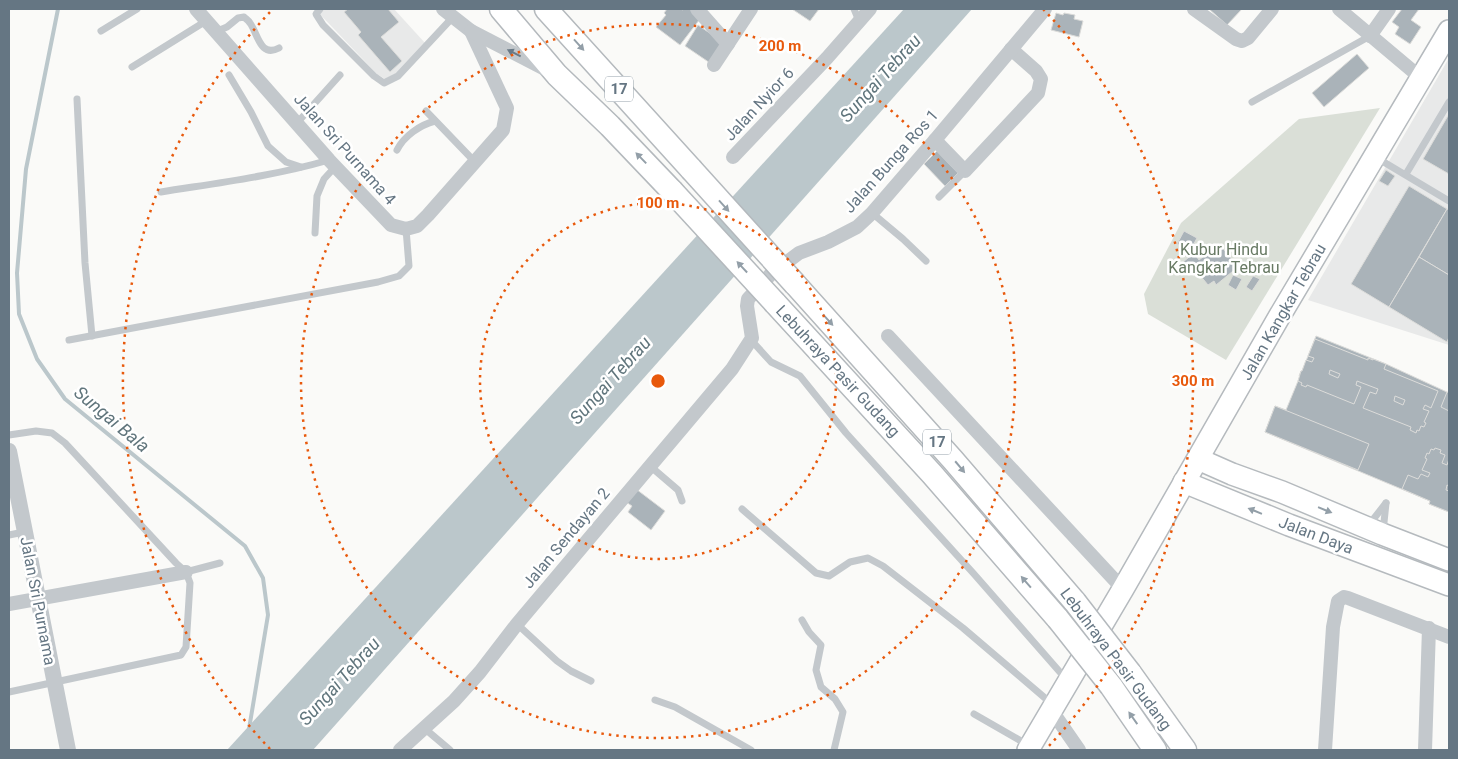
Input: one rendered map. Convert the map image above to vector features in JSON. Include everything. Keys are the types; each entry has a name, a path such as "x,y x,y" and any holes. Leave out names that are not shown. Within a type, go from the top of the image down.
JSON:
{"highway":[{"name":"Lebuhraya Pasir Gudang","path":"501,9 557,75 610,126 672,191 932,474 1058,619 1111,686 1155,750"},
{"name":"Lebuhraya Pasir Gudang","path":"546,9 953,460 1075,602 1130,673 1185,750"}],"main road":[{"name":"Jalan Kangkar Tebrau","path":"1029,749 1279,317 1449,31"},
{"path":"1219,422 1217,446 1222,461 1232,474"},
{"name":"Jalan Daya","path":"1198,459 1443,557"},
{"name":"Jalan Daya","path":"1184,482 1289,525 1449,585"},
{"path":"1157,529 1176,511 1185,506 1194,502 1220,497"},
{"path":"1413,571 1368,548 1364,543 1365,539 1370,537 1443,557"}],"street":[{"name":"Jalan Sri Purnama 4","path":"196,9 332,163 392,225 406,229"},
{"path":"697,9 728,44"},
{"path":"714,65 751,9"},
{"name":"Jalan Nyior 6","path":"733,157 827,58 857,15 870,9"},
{"name":"Jalan Bunga Ros 1","path":"751,340 747,306 748,299 770,276 799,252 828,242 857,227 872,213 1045,9"},
{"path":"1194,9 1236,39 1242,41 1248,38 1272,9"},
{"path":"1338,9 1421,78"},
{"path":"1370,36 1389,9"},
{"path":"448,13 471,31 557,75"},
{"path":"406,229 417,226 428,215 504,130 507,108 471,31"},
{"path":"935,140 965,171 1038,93 1041,79 1036,71 1011,49"},
{"path":"888,336 1123,589"},
{"name":"Jalan Sendayan 2","path":"400,750 413,744 424,728 454,701 480,672 517,624 732,369 751,340"},
{"name":"Jalan Sri Purnama","path":"9,452 17,534 38,598 68,750"},
{"path":"9,604 186,572"},
{"path":"1325,750 1333,627 1338,601 1344,597 1449,637"},
{"path":"1425,750 1429,628"},
{"path":"1053,708 1079,750"}],"lane":[{"path":"101,32 137,9"},
{"path":"320,9 316,14 323,25 374,76 384,83 398,76 448,13"},
{"path":"215,32 227,27 238,18 244,17 250,23 266,50 273,51 279,48"},
{"path":"132,67 206,21"},
{"path":"1252,102 1370,36"},
{"path":"297,123 340,75"},
{"path":"229,76 251,112 268,146 286,162 301,168"},
{"path":"78,99 85,263 92,336"},
{"path":"1406,174 1449,102"},
{"path":"426,111 475,162"},
{"path":"397,150 404,140 424,124 435,121"},
{"path":"1375,156 1449,201"},
{"path":"161,192 332,163"},
{"path":"315,233 317,196 332,163"},
{"path":"939,197 965,171"},
{"path":"872,213 926,261"},
{"path":"69,340 378,282 399,276 409,266 406,229"},
{"path":"751,340 771,362 800,376 846,433 974,574 1068,682"},
{"path":"9,434 36,431 52,433 65,443 176,564 186,572 190,583 186,648 181,655 9,692"},
{"path":"650,466 678,490 682,501"},
{"path":"742,509 816,573 829,576 850,562 868,558 883,566 963,628 1053,708"},
{"path":"186,572 220,563"},
{"path":"802,620 809,632 821,645 816,670 821,686 835,699 843,712 834,750"},
{"path":"517,624 557,661 571,671 592,681"},
{"path":"655,700 675,707 751,750"},
{"path":"974,714 1029,749"},
{"path":"424,728 450,750"}],"shaded area":[{"path":"315,9 394,9 425,43 397,73 385,79 377,74"},
{"path":"1449,58 1449,345 1308,300"}],"green space":[{"name":"Kubur Hindu Kangkar Tebrau","path":"1380,108 1226,360 1148,314 1144,294 1181,223 1299,119"}],"water":[{"name":"Sungai Tebrau","path":"904,9 972,9 313,750 227,750"}],"building":[{"path":"348,9 388,9 399,22 381,37 402,61 390,72 358,35 361,32 344,12"},
{"path":"667,9 694,9 703,15 680,45 656,27 666,15 664,13"},
{"path":"792,9 819,9 810,21"},
{"path":"1209,9 1242,9 1227,25"},
{"path":"1402,9 1419,9 1411,20 1421,27 1410,44 1395,34 1399,27 1392,22"},
{"path":"1056,13 1075,15 1074,19 1083,21 1079,37 1051,30"},
{"path":"698,25 727,45 713,65 685,46"},
{"path":"1357,54 1369,68 1324,107 1312,93"},
{"path":"1449,114 1449,174 1423,159"},
{"path":"937,151 958,173 945,186 924,164"},
{"path":"1386,170 1395,176 1388,186 1379,181"},
{"path":"1409,186 1447,209 1389,307 1351,284"},
{"path":"1447,209 1449,210 1449,275 1419,257"},
{"path":"1184,231 1197,238 1190,251 1177,244"},
{"path":"1222,247 1238,267 1216,285 1214,281 1208,285 1194,268 1190,271 1183,262 1194,253 1199,260 1212,250 1215,253"},
{"path":"1419,257 1449,275 1449,337 1447,342 1389,307"},
{"path":"1233,275 1242,279 1236,290 1228,285"},
{"path":"1253,276 1260,279 1252,291 1246,287"},
{"path":"1316,336 1386,364 1449,393 1449,512 1429,504 1430,501 1265,432 1275,406 1286,410"},
{"path":"1315,339 1368,360 1368,358 1373,359 1386,364 1384,369 1438,391 1431,408 1425,405 1423,409 1429,411 1424,427 1421,426 1416,433 1410,430 1411,427 1363,408 1370,392 1376,394 1378,389 1357,381 1356,385 1361,387 1354,404 1307,385 1306,387 1301,385 1302,383 1298,381 1306,360 1312,362 1314,358 1308,356","holes":["1330,370 1340,374 1338,378 1329,374","1395,396 1405,400 1403,405 1394,401"]},
{"path":"1447,392 1449,393 1449,411 1441,407"},
{"path":"1275,406 1369,444 1358,470 1265,432"},
{"path":"1435,448 1441,450 1440,453 1445,455 1442,463 1447,465 1449,459 1449,486 1447,485 1446,490 1449,491 1449,512 1429,504 1430,501 1402,489 1408,475 1418,479 1421,474 1428,477 1430,473 1422,470 1427,459 1425,458 1427,453 1429,454 1431,449 1434,450"},
{"path":"636,489 665,511 651,530 628,512 632,506 626,502"}],"waterway":[{"name":"Sungai Bala","path":"58,9 26,169 17,273 19,314 37,359 65,399 245,546 263,578 268,615 249,729"}]}
